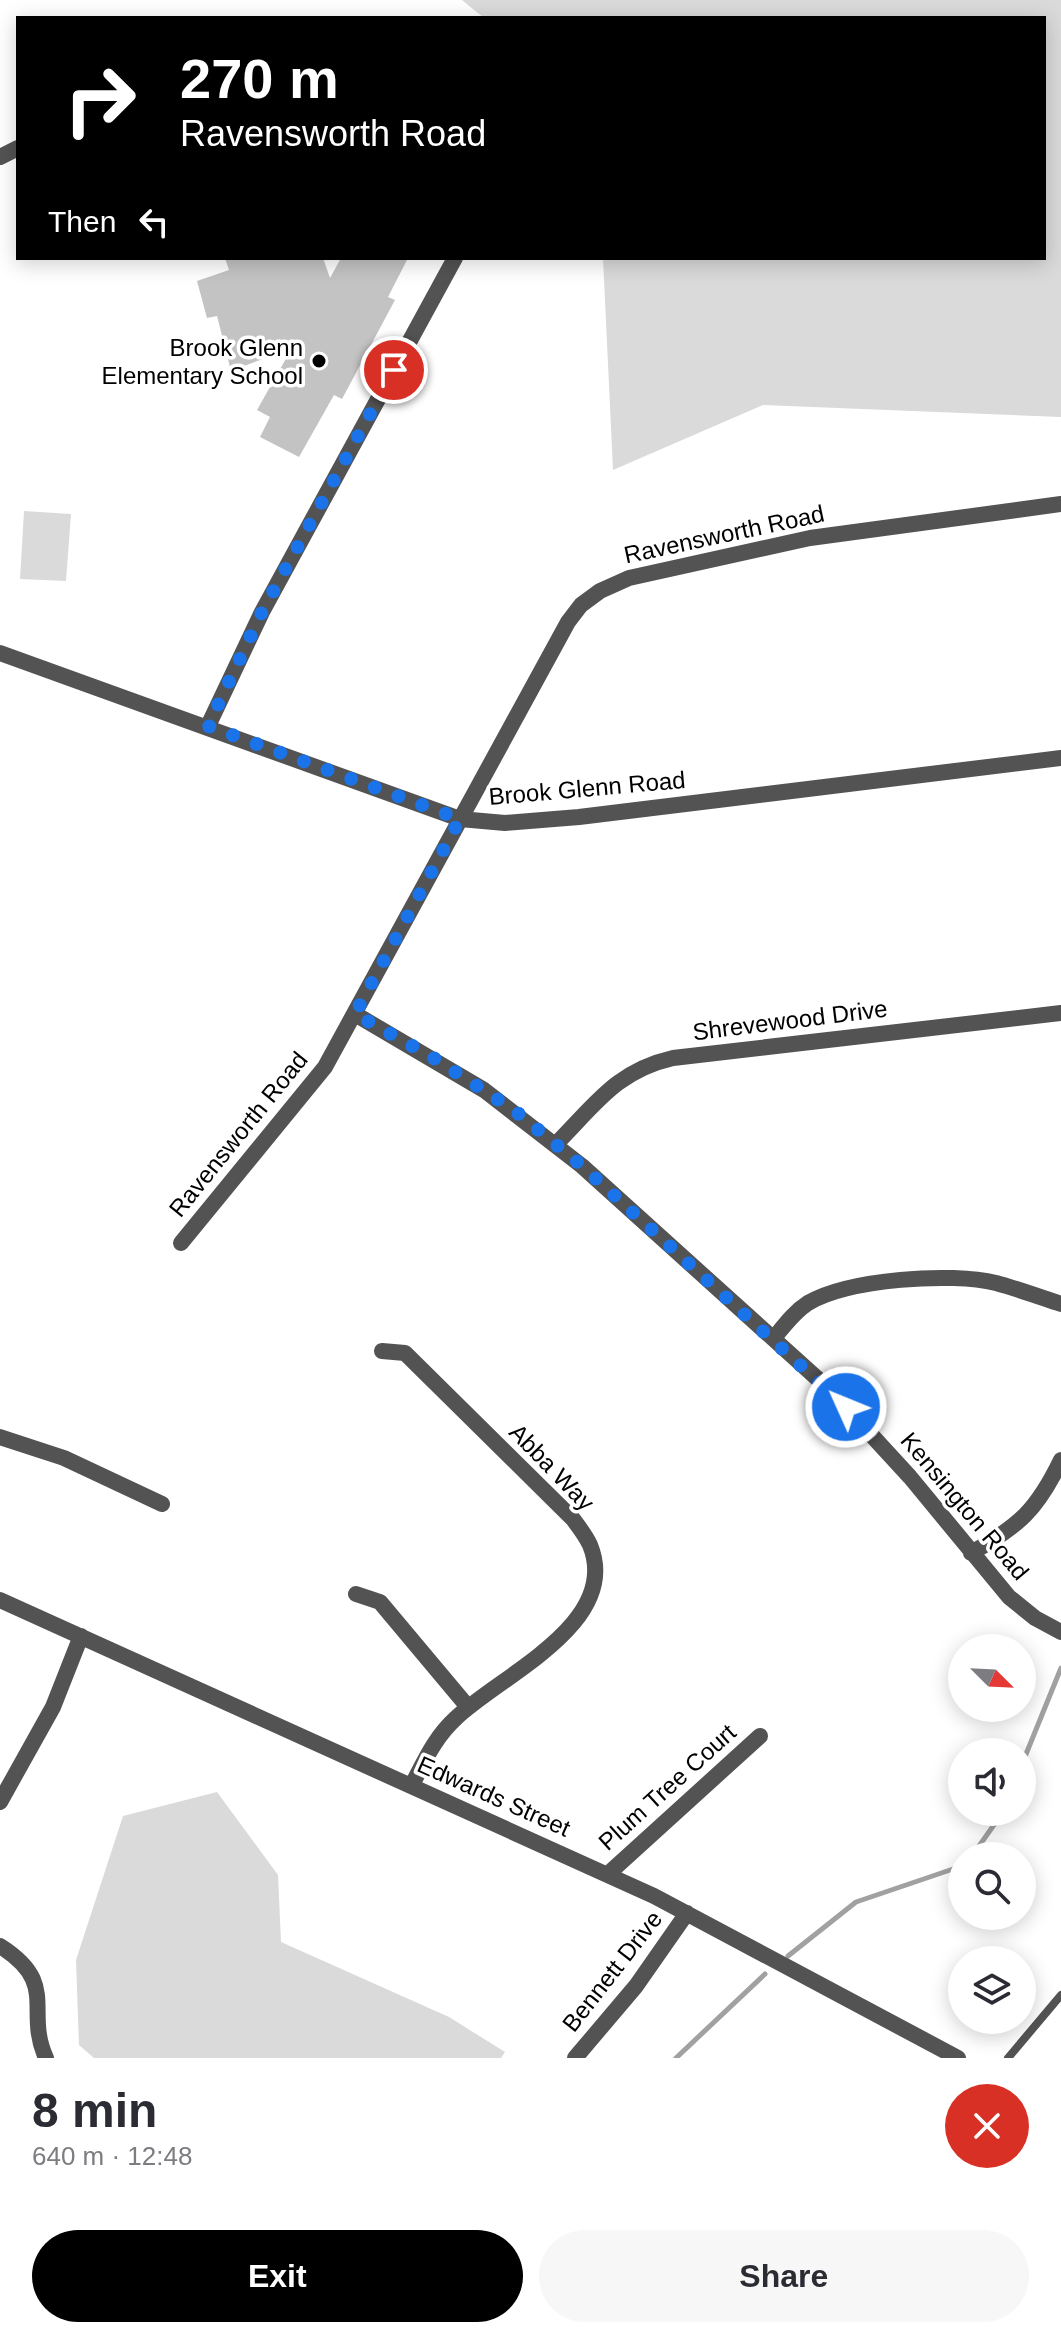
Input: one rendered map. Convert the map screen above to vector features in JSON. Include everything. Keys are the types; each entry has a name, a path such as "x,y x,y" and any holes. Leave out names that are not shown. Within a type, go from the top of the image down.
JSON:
{"street":[{"path":"208,726 262,612 454,260"},
{"name":"Ravensworth Road","path":"181,1243 306,1094 355,1014 568,622 581,605 600,591 629,578 810,538 1061,504"},
{"name":"Brook Glenn Road","path":"0,653 460,819 505,823 579,817 1061,758"},
{"name":"Shrevewood Drive","path":"556,1144 599,1098 628,1073 645,1065 673,1058 1061,1013"},
{"name":"Kensington Road","path":"355,1014 484,1090 556,1144 774,1338 877,1439 971,1553 1023,1609 1061,1632"},
{"path":"774,1338 807,1304 831,1294 873,1285 971,1279 996,1283 1061,1304"},
{"name":"Abba Way","path":"382,1351 405,1353 573,1519 596,1567 582,1615 565,1634 468,1707 436,1738 412,1785"},
{"path":"0,1437 92,1470 162,1504"},
{"path":"971,1553 1007,1532 1033,1509 1061,1460"},
{"path":"356,1594 380,1602 468,1707"},
{"name":"Edwards Street","path":"0,1600 608,1874 958,2058"},
{"path":"0,1802 53,1707 81,1636"},
{"name":"Plum Tree Court","path":"608,1874 760,1736"},
{"name":"Bennett Drive","path":"575,2058 636,1986 687,1913"},
{"path":"0,1946 28,1969 36,1983 46,2058"}],"lane":[{"path":"1008,2058 1061,1995"}],"shaded area":[{"path":"462,0 1061,0 1061,417 763,405 613,470 603,260 1046,260 1046,16 482,16"},
{"path":"24,511 71,514 66,581 20,579"},
{"path":"217,1792 278,1875 281,1942 449,2017 505,2052 501,2058 94,2058 79,2045 76,1960 123,1816"}],"building":[{"name":"Brook Glenn Elementary School","path":"226,260 324,260 330,278 340,260 407,260 388,297 395,300 342,399 334,395 299,457 260,437 270,417 257,410 292,348 231,371 217,316 207,318 197,281 229,270"}],"waterway":[{"path":"1033,1738 1061,1668"},
{"path":"982,1842 993,1826"},
{"path":"788,1956 856,1902 948,1871"},
{"path":"676,2058 765,1974"}],"place":[{"name":"Brook Glenn Elementary School","path":"319,361"}],"route":[{"path":"394,370 262,612 208,726 460,819 355,1014 432,1057 514,1110 582,1166 774,1338 846,1407"}]}
